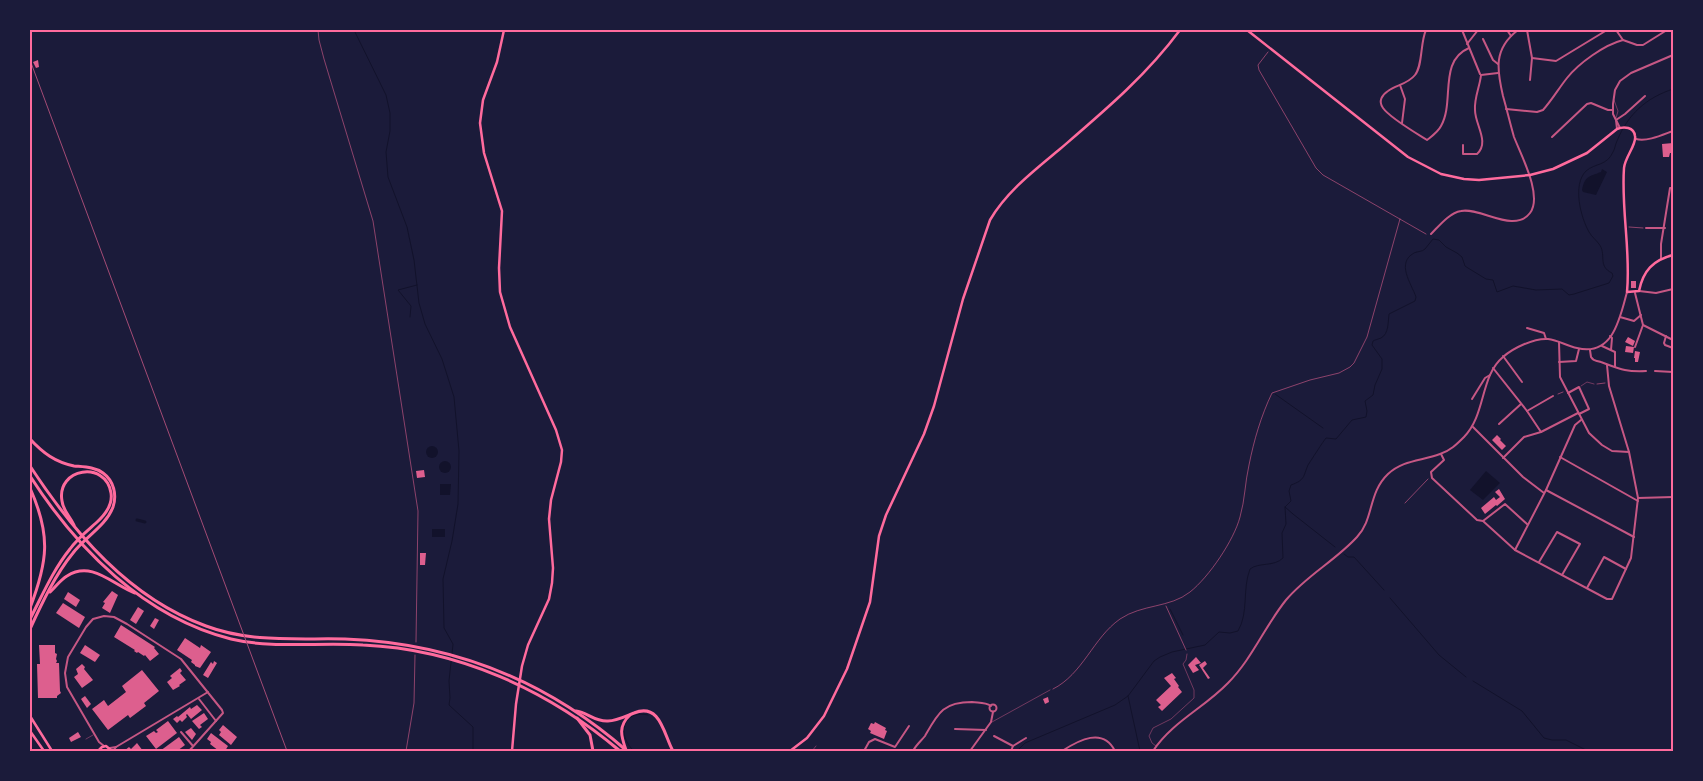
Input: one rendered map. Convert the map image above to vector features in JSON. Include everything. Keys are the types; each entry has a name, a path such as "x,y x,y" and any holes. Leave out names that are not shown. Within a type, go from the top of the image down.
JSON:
{"highway":[{"path":"30,438 42,451 53,459 68,464 93,468 102,472 112,484 115,496 107,518 72,554 30,629"},
{"path":"30,466 52,499 75,528 116,570 166,607 196,622 231,634 262,638 365,642 422,652 472,666 518,685 576,718 620,751"},
{"path":"30,619 65,556 77,541 103,516 109,507 111,498 110,488 105,480 93,472 84,471 75,474 67,480 62,489 62,505 75,528"},
{"path":"30,476 72,532 113,574 138,594 184,622 231,639 263,643 392,642 424,647 475,662 516,678 590,718 612,721 636,712 644,711 652,714 661,722 671,750"},
{"path":"30,488 40,513 45,541 43,569 30,608"},
{"path":"48,594 67,576 85,571 102,575 129,591 138,594"},
{"path":"580,712 627,751"},
{"path":"627,751 622,739 621,730 630,714"},
{"path":"576,718 590,735 593,751"}],"main road":[{"path":"504,30 497,62 481,107 480,131 484,153 502,211 499,268 501,300 510,327 560,438 562,450 561,462 551,500 549,519 553,568 552,583 549,599 528,645 523,661 516,704 512,751"},
{"path":"790,751 806,738 824,716 847,669 870,602 878,536 924,434 934,406 963,299 990,220 996,210 1017,186 1136,82 1180,30"},
{"path":"1247,30 1408,158 1426,167 1464,180 1530,175 1553,168 1587,153 1619,128 1626,127 1634,132 1636,139 1624,169 1627,292 1637,292 1646,271 1661,259 1673,255"},
{"path":"30,716 52,751"},
{"path":"30,731 44,751"},
{"path":"99,750 104,746 112,750"}],"street":[{"path":"1426,30 1416,74 1409,80 1386,92 1382,96 1381,102 1383,108 1427,140 1438,131 1445,116 1453,62 1459,53 1469,48"},
{"path":"1462,30 1481,75 1475,110 1483,144 1480,152 1473,155 1463,154 1463,145"},
{"path":"1467,44 1478,30"},
{"path":"1507,30 1511,36"},
{"path":"1431,234 1457,212 1465,210 1510,221 1522,220 1533,207 1530,175 1506,109 1498,73 1498,64 1503,48 1511,36 1518,30"},
{"path":"1527,30 1532,58 1530,80"},
{"path":"1532,58 1556,61 1607,30"},
{"path":"1616,30 1623,40 1637,45 1642,45 1667,30"},
{"path":"1483,39 1493,60 1498,64"},
{"path":"1506,109 1538,112 1543,110 1571,74 1606,47 1623,40"},
{"path":"1619,128 1612,110 1617,85 1623,78 1673,55"},
{"path":"1481,75 1498,73"},
{"path":"1400,85 1406,99 1402,123"},
{"path":"1616,120 1645,96"},
{"path":"1588,97 1591,102 1612,110"},
{"path":"1552,136 1591,102"},
{"path":"1636,139 1651,138 1673,131"},
{"path":"1661,259 1661,244 1670,188 1673,188"},
{"path":"1646,228 1665,228"},
{"path":"1635,347 1643,325 1637,292 1656,293 1673,289"},
{"path":"1153,751 1164,734 1228,684 1243,667 1271,621 1293,593 1311,575 1358,536 1367,519 1374,493 1384,478 1400,465 1442,454 1453,448 1472,427 1491,373 1503,356 1520,347 1546,339 1579,349 1590,350 1602,346 1610,336 1620,317 1627,292"},
{"path":"1620,317 1634,321 1641,315"},
{"path":"1643,325 1673,340"},
{"path":"1526,328 1544,333 1546,339"},
{"path":"1610,336 1612,338 1610,351"},
{"path":"1666,336 1665,345 1673,348"},
{"path":"1559,342 1558,362 1560,377 1589,433 1602,446 1612,451 1629,452"},
{"path":"1602,346 1615,352 1615,367"},
{"path":"1558,362 1576,361 1579,349"},
{"path":"1590,350 1592,359 1607,366 1630,372 1646,371"},
{"path":"1503,356 1522,382"},
{"path":"1442,454 1444,460 1431,472 1431,476 1477,520 1483,521 1514,550 1607,599 1611,599 1631,558 1638,500 1629,452 1609,386 1607,366"},
{"path":"1494,368 1541,432"},
{"path":"1655,371 1673,372"},
{"path":"1472,399 1485,378 1491,373"},
{"path":"1503,458 1524,438 1589,409 1579,388 1568,393"},
{"path":"1527,412 1553,396"},
{"path":"1499,424 1521,404"},
{"path":"1514,550 1546,490 1575,425 1581,420"},
{"path":"1472,427 1503,458 1544,494"},
{"path":"1560,458 1638,500 1673,497"},
{"path":"1546,490 1634,537"},
{"path":"1483,521 1505,504 1527,525"},
{"path":"1539,562 1557,532 1580,544 1562,575"},
{"path":"1587,588 1604,557 1626,569"},
{"path":"104,746 99,742 67,687 65,673 68,657 86,627 93,619 104,616 114,617 127,624 186,662 223,712 189,751"},
{"path":"112,750 208,692"},
{"path":"198,698 216,721"},
{"path":"913,751 934,720 946,707 961,702 994,705 997,707 996,711 993,712 991,722 970,751"},
{"path":"991,706 990,709 993,712"},
{"path":"864,751 872,740 881,741 895,747 909,726"},
{"path":"956,729 986,730"},
{"path":"181,732 193,746"},
{"path":"994,736 1013,746"},
{"path":"1062,751 1079,742 1099,737 1106,740 1115,751"},
{"path":"1011,751 1013,746 1026,738"},
{"path":"99,742 99,750"}],"lane":[{"path":"1614,97 1618,111 1616,120"},
{"path":"1579,388 1588,382 1594,384"},
{"path":"1156,746 1152,743 1149,736 1153,728 1171,719 1194,698 1194,690 1183,664 1187,654"},
{"path":"991,722 1050,690"},
{"path":"86,739 94,734"},
{"path":"812,751 816,746"}],"path":[{"path":"318,30 324,59 373,220 418,511 415,687 406,751"},
{"path":"1271,49 1259,62 1259,70 1316,168 1323,175 1428,235 1431,234"},
{"path":"1050,690 1071,677 1109,629 1121,618 1137,610 1165,604 1188,593 1222,554 1236,529 1242,508 1248,466 1258,427 1272,393 1310,380 1339,373 1354,363 1367,337 1400,219"},
{"path":"1628,227 1646,228"},
{"path":"1594,384 1605,383"},
{"path":"1553,396 1563,392"},
{"path":"1405,503 1431,476"},
{"path":"1165,604 1186,648 1187,654"}],"shaded area":[{"path":"1602,169 1607,172 1596,195 1583,192 1586,179 1601,172"},
{"path":"430,446 434,446 438,452 434,458 430,458 426,454 426,450"},
{"path":"445,461 451,467 445,473 439,467"},
{"path":"1486,471 1500,483 1483,500 1470,490"},
{"path":"440,484 451,484 450,495 440,495"},
{"path":"432,529 445,529 445,537 432,537"}],"building":[{"path":"38,60 39,67 36,68 33,62"},
{"path":"1673,143 1673,153 1670,153 1669,157 1663,157 1662,144"},
{"path":"1631,281 1636,281 1636,288 1631,288"},
{"path":"1628,337 1635,341 1633,346 1625,342"},
{"path":"1626,346 1634,347 1633,353 1625,352"},
{"path":"1635,351 1640,352 1638,362 1635,362"},
{"path":"1497,435 1506,446 1502,450 1492,440"},
{"path":"424,470 425,477 417,478 416,471"},
{"path":"1499,489 1505,499 1485,514 1481,508 1494,497 1496,500 1500,497 1495,492"},
{"path":"420,553 426,553 425,565 420,565"},
{"path":"112,591 118,595 110,613 102,608 105,603 103,602"},
{"path":"68,592 80,600 76,607 64,599"},
{"path":"63,603 85,617 79,628 56,613"},
{"path":"138,607 144,611 136,624 130,620"},
{"path":"155,618 159,620 154,629 150,626"},
{"path":"121,625 155,647 159,654 150,661 145,655 137,653 114,637"},
{"path":"185,638 200,648 201,645 211,652 200,668 195,666 191,662 192,660 177,650"},
{"path":"39,645 55,645 56,663 59,663 61,693 57,698 38,698 37,664 40,664"},
{"path":"85,645 100,655 95,662 80,653"},
{"path":"1196,657 1201,663 1195,665 1199,670 1193,673 1188,665"},
{"path":"214,661 217,663 208,678 203,675 211,662 213,664"},
{"path":"1205,661 1207,664 1203,668 1210,678 1208,679 1199,665"},
{"path":"82,664 93,680 82,688 74,677 78,674 76,669"},
{"path":"180,668 182,671 180,673 186,680 173,690 167,682 172,678 170,676"},
{"path":"142,670 159,691 144,703 146,706 130,718 128,715 108,730 92,709 104,700 108,706 126,692 122,686"},
{"path":"1172,673 1182,692 1162,711 1158,707 1161,705 1156,700 1171,686 1164,678"},
{"path":"85,696 91,704 87,708 81,699"},
{"path":"1048,697 1049,702 1045,704 1043,699"},
{"path":"197,705 202,710 191,719 187,714 187,717 182,722 180,720 177,723 173,719 190,707 191,709"},
{"path":"204,713 208,719 200,725 202,727 199,729 192,721"},
{"path":"168,721 177,733 156,749 146,736 154,731 158,732 156,730"},
{"path":"875,722 886,728 885,730 887,731 884,739 870,733 871,731 868,729 871,723 874,724"},
{"path":"223,725 237,737 231,745 219,735 221,732 219,730"},
{"path":"191,728 196,734 192,740 185,732"},
{"path":"78,732 81,737 71,742 69,738"},
{"path":"211,733 228,746 225,751 219,751 210,744 211,742 207,739"},
{"path":"179,737 185,745 177,751 160,751"},
{"path":"137,743 143,751 124,751 129,747 131,749"}],"waterway":[{"path":"354,30 386,95 390,113 390,131 386,152 388,177 407,227 414,260 419,303 425,324 442,359 454,397 459,451 458,504 443,579 444,628 453,644 449,681 449,705 473,727 473,751"},
{"path":"1017,751 1025,743 1115,705 1128,696 1154,661 1160,657 1172,652 1205,645 1219,632 1230,633 1238,631 1245,609 1246,585 1250,569 1275,563 1283,558 1282,533 1286,524 1285,507 1291,501 1289,491 1291,485 1303,478 1308,465 1326,438 1336,439 1352,420 1366,417 1365,401 1373,395 1382,369 1382,359 1372,345 1373,341 1384,336 1388,327 1389,314 1415,301 1416,297 1405,268 1406,262 1414,253 1424,250 1433,239 1439,240 1462,257 1465,266 1486,279 1493,280 1497,292 1513,286 1536,290 1562,289 1569,295 1609,283 1613,276 1612,273 1605,267 1601,248 1589,232 1583,219 1579,202 1579,184 1589,168 1608,160 1614,151 1621,131 1632,115 1646,102 1673,89"},
{"path":"410,317 411,306 398,290 417,285"},
{"path":"1275,394 1323,428"},
{"path":"1285,507 1335,547"},
{"path":"137,520 145,522"},
{"path":"1344,554 1348,557 1354,557 1384,590"},
{"path":"1390,598 1439,655 1466,677"},
{"path":"1170,609 1183,635"},
{"path":"1473,681 1522,711 1544,738 1566,740 1588,751"},
{"path":"1128,696 1140,751"},
{"path":"634,751 628,745 625,738 625,725 633,716 639,714 648,715"}],"railway":[{"path":"30,60 287,751"}]}
